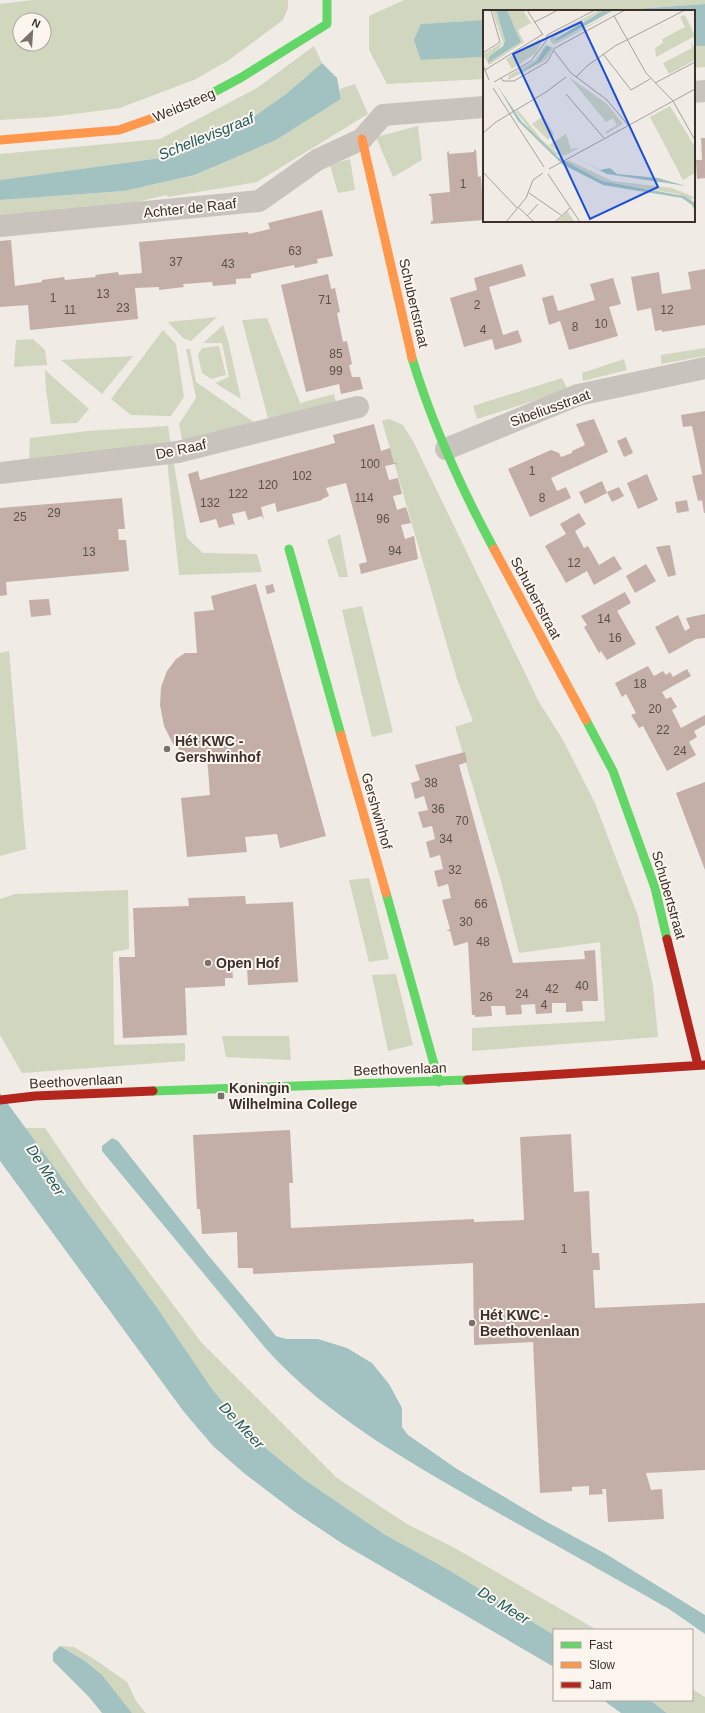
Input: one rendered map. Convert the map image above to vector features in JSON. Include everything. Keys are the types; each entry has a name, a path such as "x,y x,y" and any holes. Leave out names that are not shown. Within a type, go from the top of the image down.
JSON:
{"street":[{"name":"Weidsteeg","path":"0,140 119,130 192,104 242,78 327,24 328,0"},
{"path":"695,92 705,91"},
{"path":"362,139 383,115 483,107"},
{"name":"Achter de Raaf","path":"0,226 259,201 317,160 362,139"},
{"name":"Schubertstraat","path":"362,139 412,358 422,391 446,449 480,522 613,771 655,888 702,1065"},
{"name":"Sibeliusstraat","path":"446,449 578,395 705,368"},
{"name":"De Raaf","path":"0,473 178,452 358,407"},
{"name":"Gershwinhof","path":"289,549 438,1082"},
{"name":"Beethovenlaan","path":"0,1100 35,1096 98,1093 438,1082 702,1065"}],"green space":[{"path":"33,0 288,0 288,8 283,20 229,60 196,79 120,108 50,117 0,120 0,4"},
{"path":"404,0 705,0 705,4 622,10 483,10 483,20 421,24 421,60 483,57 483,79 387,84 369,50 369,16"},
{"path":"314,46 322,63 286,94 242,125 168,157 0,180 0,154 160,139 257,88"},
{"path":"695,46 705,46 705,67 695,68"},
{"path":"355,84 368,114 257,182 168,197 167,195 105,209 0,216 0,200 124,191 196,175 276,140 341,99 340,89"},
{"path":"418,126 422,160 393,177 376,137"},
{"path":"350,159 355,190 338,193 330,165"},
{"path":"217,317 191,341 183,338 168,322"},
{"path":"267,318 300,403 334,394 336,403 269,422 242,320"},
{"path":"223,325 228,340 241,399 215,383 229,377 222,343 203,343"},
{"path":"163,330 176,344 184,397 171,416 131,415 111,399"},
{"path":"33,339 45,350 47,365 14,367 16,340"},
{"path":"219,346 226,375 211,379 202,373 198,355 202,348"},
{"path":"705,348 705,356 661,364 661,355"},
{"path":"186,349 190,349 196,382 258,425 183,444 179,424 196,398"},
{"path":"133,356 102,394 61,360"},
{"path":"624,359 627,370 583,381 582,373"},
{"path":"45,370 89,409 77,423 51,424 46,390"},
{"path":"562,378 568,390 477,419 473,406"},
{"path":"389,419 403,425 413,441 539,702 563,740 595,803 638,916 653,986 658,1037 472,1051 472,1028 605,1021 600,942 519,953 501,881 455,727 473,721 457,679 382,421"},
{"path":"168,426 171,447 29,465 30,438 88,431"},
{"path":"173,459 187,538 203,553 257,554 262,572 179,575 167,460"},
{"path":"340,534 348,577 339,577 327,540"},
{"path":"362,606 393,732 372,737 342,610"},
{"path":"9,651 26,849 0,856 0,653"},
{"path":"369,878 389,959 369,962 349,880"},
{"path":"128,890 129,949 113,952 114,1045 185,1043 185,1061 22,1073 0,1035 0,899 15,894"},
{"path":"396,974 413,1045 388,1051 372,975"},
{"path":"222,1036 289,1036 291,1060 226,1057"},
{"path":"25,1128 45,1128 85,1187 201,1342 337,1478 407,1524 453,1547 595,1629 553,1629 553,1634 447,1569 384,1534 302,1478 250,1435 212,1389 158,1309"},
{"path":"60,1646 74,1647 127,1682 136,1701 146,1713 132,1713 102,1675 85,1661"},
{"path":"693,1690 705,1697 705,1713 667,1713 651,1701 693,1701"}],"water":[{"path":"705,4 705,46 695,46 695,10 622,10"},
{"path":"483,20 483,57 421,60 414,40 421,24"},
{"path":"322,63 337,78 341,99 276,140 195,175 124,191 0,200 0,180 168,157 242,125 286,94"},
{"name":"De Meer","path":"0,1093 158,1309 212,1389 250,1435 302,1478 384,1534 447,1569 553,1634 553,1666 343,1544 295,1512 245,1474 213,1446 184,1412 0,1161"},
{"path":"112,1138 118,1141 208,1255 276,1336 286,1339 318,1339 347,1348 372,1363 389,1384 402,1408 402,1427 408,1435 457,1469 545,1521 606,1554 705,1615 705,1634 669,1609 484,1505 397,1454 342,1417 316,1396 267,1350 102,1151 102,1146"},
{"path":"60,1646 85,1661 102,1675 132,1713 102,1713 89,1697 53,1661 53,1653"},
{"path":"604,1701 651,1701 667,1713 621,1713"}],"building":[{"path":"701,138 705,138 705,178 697,179 696,160 702,160"},
{"path":"474,150 476,150 478,177 481,176 483,193 483,220 431,224 431,221 433,221 431,196 429,196 429,194 450,192 447,152 449,151 449,154 474,152"},
{"path":"322,210 333,256 317,259 318,263 295,268 294,265 251,274 251,278 236,279 236,284 213,286 212,282 183,284 184,287 159,290 159,287 135,288 138,319 30,330 28,305 0,307 0,241 11,240 15,286 64,277 65,280 96,277 95,275 118,272 119,275 142,273 139,242 248,232 249,234 270,229 268,223"},
{"path":"522,264 526,276 489,287 503,335 518,330 522,342 495,350 492,339 464,347 450,298 477,290 474,278"},
{"path":"705,269 705,325 662,332 662,330 655,331 651,308 637,311 631,277 659,272 662,294 691,289 688,272"},
{"path":"328,274 331,289 335,288 340,312 337,313 343,342 347,341 352,364 349,365 352,377 360,377 363,389 341,394 339,384 306,392 281,285"},
{"path":"613,278 621,304 609,307 618,336 569,350 560,321 549,325 542,298 553,295 558,311 595,300 590,284"},
{"path":"705,411 704,513 702,500 698,501 692,476 702,474 692,426 683,427 681,415"},
{"path":"594,419 608,452 551,478 557,491 566,487 571,498 530,517 508,469 551,450 559,453 561,457 572,453 572,451 585,445 576,424"},
{"path":"374,424 381,451 390,448 394,463 399,463 385,466 389,480 398,478 402,494 393,496 397,510 406,507 411,523 401,525 405,539 414,536 418,559 361,574 359,564 367,562 346,483 326,488 329,496 322,500 277,512 275,503 261,507 264,520 262,516 248,520 245,511 232,514 235,526 233,524 219,528 216,519 200,523 188,474 198,471 200,480 335,443 333,435"},
{"path":"626,437 633,453 624,457 617,441"},
{"path":"647,474 658,500 638,509 627,483"},
{"path":"602,481 607,493 585,504 579,492"},
{"path":"619,487 624,496 612,502 607,492"},
{"path":"122,498 125,529 118,529 119,540 126,540 129,571 6,582 7,595 0,596 0,508"},
{"path":"687,500 689,511 677,513 675,502"},
{"path":"579,513 586,524 575,531 584,548 588,546 599,565 614,556 622,569 594,585 587,571 566,583 545,546 566,534 560,524"},
{"path":"670,545 676,575 668,577 656,547"},
{"path":"646,564 656,581 635,593 626,576"},
{"path":"256,584 326,836 280,848 277,834 245,837 247,852 187,857 181,798 210,795 207,756 197,759 188,757 173,744 164,726 160,705 161,687 167,671 176,659 185,653 197,653 194,612 214,610 211,596"},
{"path":"273,584 275,592 267,594 265,586"},
{"path":"625,592 631,603 617,611 636,644 607,660 601,651 599,653 584,627 587,625 581,616"},
{"path":"49,599 51,615 31,617 29,600"},
{"path":"705,614 705,638 696,639 669,654 655,627 678,615 685,631 690,628 686,618"},
{"path":"648,666 654,676 663,671 666,675 670,672 673,677 687,669 691,676 662,692 666,699 671,697 677,707 672,710 681,728 705,715 705,725 694,731 697,737 689,742 696,755 667,771 643,726 639,728 631,715 636,713 626,694 622,697 615,683"},
{"path":"465,752 467,762 459,765 513,963 585,959 584,951 595,950 598,1001 582,1001 583,1011 566,1012 566,1003 552,1003 552,1013 536,1014 535,1004 521,1005 522,1014 506,1015 505,1006 491,1006 492,1016 475,1017 475,1015 472,1015 468,942 454,946 450,931 446,931 450,929 442,900 451,898 448,884 438,887 434,871 443,869 440,855 430,858 426,842 435,839 432,826 423,828 418,812 428,810 424,796 415,799 411,783 420,780 415,765"},
{"path":"705,782 705,870 676,793"},
{"name":"Open Hof","path":"245,896 246,904 293,902 298,982 248,985 247,968 232,969 233,978 225,978 225,986 185,988 187,1035 123,1038 119,957 135,957 133,908 189,906 188,898"},
{"path":"290,1130 293,1183 289,1183 291,1228 474,1219 474,1222 524,1220 520,1137 571,1134 574,1192 589,1191 592,1253 599,1253 600,1270 593,1270 595,1308 705,1303 705,1470 646,1473 651,1490 662,1489 664,1519 608,1522 606,1489 602,1489 603,1494 589,1495 589,1486 572,1487 572,1491 540,1493 533,1342 474,1345 473,1263 253,1274 253,1268 238,1268 237,1232 202,1234 200,1209 197,1209 193,1135"}],"traffic: fast":[{"path":"153,118 192,104 242,77 327,24 327,0"},
{"path":"412,358 448,455 470,503 494,549"},
{"path":"289,549 341,735"},
{"path":"586,720 613,771 655,888 667,939"},
{"path":"386,893 439,1082"},
{"path":"153,1091 467,1080"}],"traffic: slow":[{"path":"0,140 119,130 153,118"},
{"path":"362,139 412,358"},
{"path":"494,549 586,720"},
{"path":"341,735 386,893"}],"traffic: jam":[{"path":"667,939 698,1065"},
{"path":"467,1080 705,1065"},
{"path":"0,1100 35,1096 153,1091"}],"place":[{"name":"Hét KWC - Gershwinhof","path":"167,749"},
{"name":"Open Hof","path":"208,963"},
{"name":"Koningin Wilhelmina College","path":"221,1096"},
{"name":"Hét KWC - Beethovenlaan","path":"472,1323"}],"water label":[{"name":"Schellevisgraaf","path":"206,136"}]}
